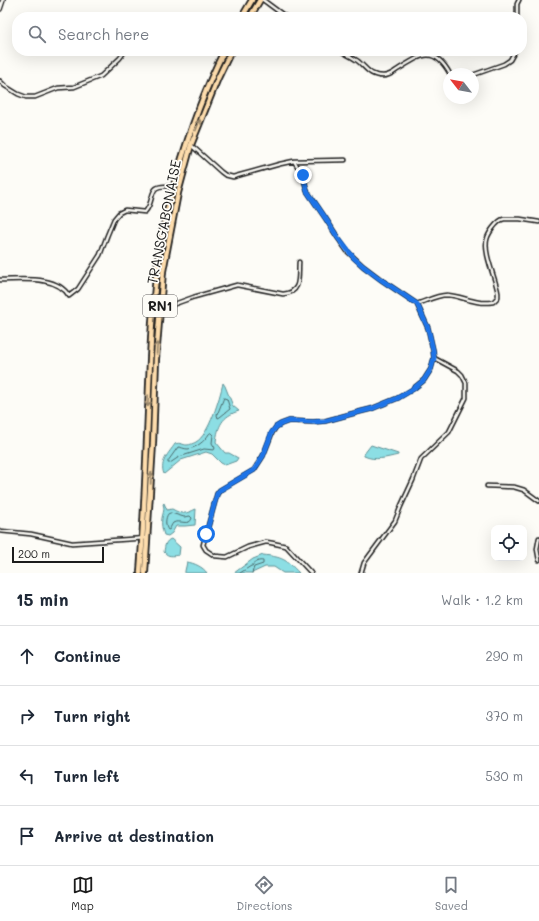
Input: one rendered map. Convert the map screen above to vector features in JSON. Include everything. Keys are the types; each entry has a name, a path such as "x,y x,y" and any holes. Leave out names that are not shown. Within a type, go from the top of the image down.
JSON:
{"highway":[{"path":"245,12 252,0"},
{"path":"253,12 260,0"},
{"name":"TRANSGABONAISE","path":"145,573 150,343 154,297 162,239 173,187 192,127 206,90 222,56"},
{"name":"TRANSGABONAISE","path":"140,573 145,538 153,443 154,385 163,271 178,193 191,145 229,56"}],"street":[{"path":"0,9 3,0"},
{"path":"263,0 279,12"},
{"path":"517,12 518,0"},
{"path":"0,81 5,86 26,98 35,97 58,88 74,87 101,76 121,56"},
{"path":"349,56 359,62 372,74 383,76 390,74 412,60 422,56"},
{"path":"431,56 438,59 446,68"},
{"path":"479,73 504,64 510,60 512,56"},
{"path":"191,145 221,172 233,178 280,164 345,160"},
{"path":"294,162 303,175 307,191 347,251 363,266 417,304 428,328 434,358 431,369 424,380 398,398 371,409 332,419 313,422 289,421 276,427 272,432 263,456 254,470 220,490 217,494 203,545 206,550 215,556 227,557 248,547 266,542 286,546 311,573"},
{"path":"0,280 39,280 55,283 66,291 69,296 78,289 100,255 114,219 119,213 124,210 145,212 148,209 153,192 156,188 164,185 173,187"},
{"path":"417,304 434,297 446,295 455,296 470,301 493,302 498,297 498,294 486,250 486,240 489,234 496,224 504,219 520,219 539,222"},
{"path":"160,306 169,306 194,297 237,286 289,294 298,286 299,262"},
{"path":"361,573 364,563 394,521 421,459 450,432 466,398 466,383 462,375 458,371 434,358"},
{"path":"487,486 514,487 524,490 539,501"},
{"path":"0,531 31,534 72,543 145,538"},
{"path":"539,538 536,549 539,560"}],"water":[{"path":"223,383 233,406 239,411 233,413 222,422 218,431 216,442 225,453 229,453 238,458 236,461 225,465 212,454 206,452 181,460 164,474 164,462 175,444 192,444 201,438 205,432 213,415"},
{"path":"371,445 398,455 376,459 368,458 364,456 364,454"},
{"path":"164,503 167,510 172,509 182,513 196,509 195,525 176,526 172,533 168,536 164,535 162,529 162,518"},
{"path":"171,539 180,547 179,555 173,556 164,552 166,542"},
{"path":"263,555 283,560 299,573 283,573 274,567 265,567 252,573 234,573 253,559"},
{"path":"187,562 193,563 207,573 185,573"}],"route":[{"path":"206,534 217,494 220,490 254,470 263,456 268,439 276,427 289,421 313,422 338,418 371,409 398,398 424,380 431,369 434,358 428,328 417,304 380,279 347,251 307,191 303,175"}]}
